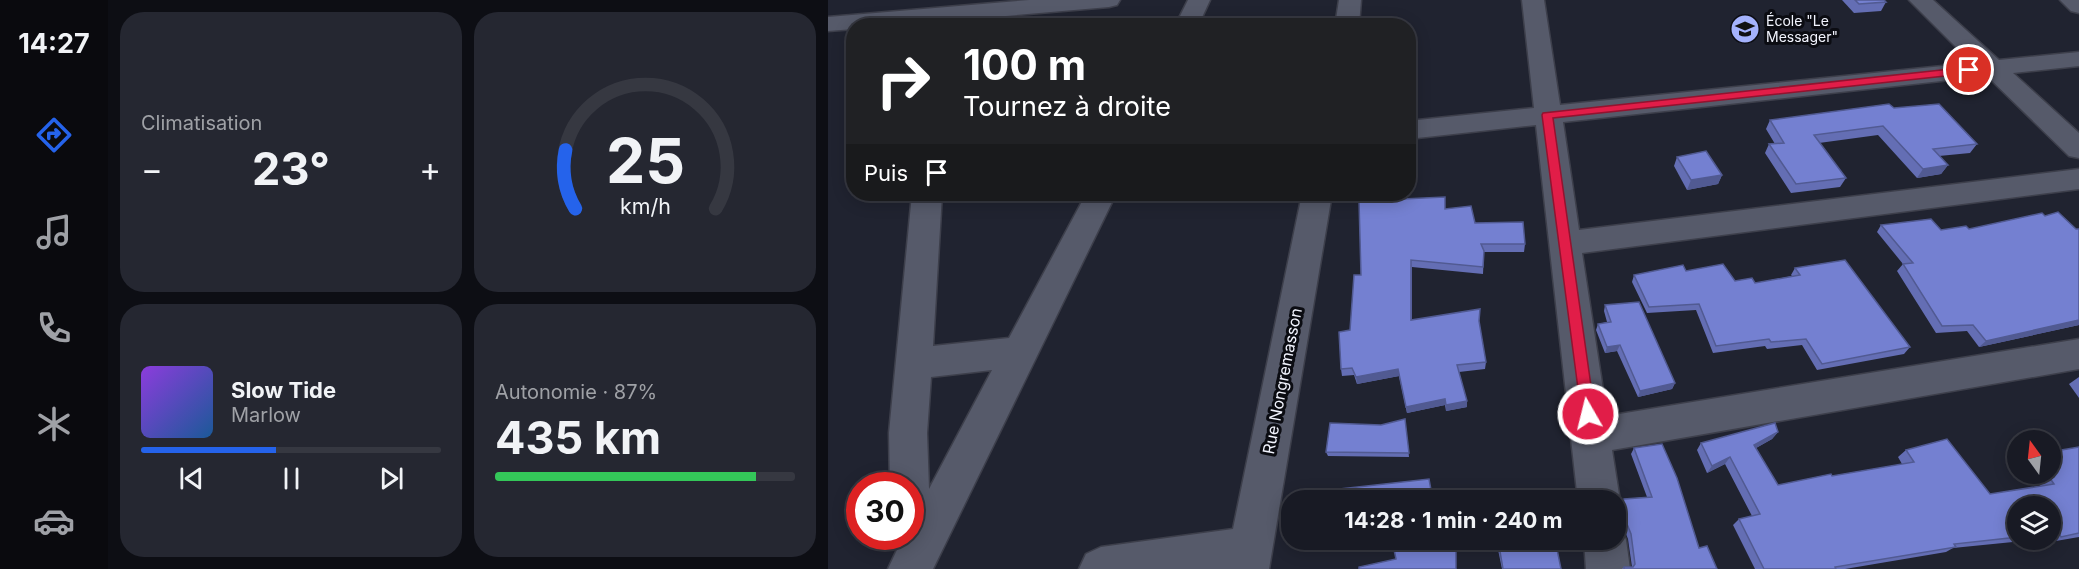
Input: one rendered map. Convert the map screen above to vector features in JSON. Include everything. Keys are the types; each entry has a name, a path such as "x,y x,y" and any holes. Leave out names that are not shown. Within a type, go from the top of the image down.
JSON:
{"street":[{"path":"957,18 1103,0 1104,18"},
{"path":"1190,18 1199,0"},
{"path":"1348,18 1350,0"},
{"path":"1533,0 1597,490"},
{"path":"1920,0 2079,149"},
{"path":"2071,0 2079,6"},
{"path":"828,24 846,23"},
{"path":"1416,129 2079,59"},
{"path":"1564,243 2079,179"},
{"path":"909,472 908,433 926,201"},
{"path":"914,561 1097,201"},
{"name":"Rue Nongremasson","path":"1249,558 1316,201"},
{"path":"914,363 1020,352"},
{"path":"1590,436 2079,354"},
{"path":"1606,550 1608,569"},
{"path":"1101,569 1249,558"}],"building":[{"path":"1855,0 1884,0 1886,2 1859,4"},
{"path":"1889,104 1894,108 1939,104 1977,144 1933,149 1948,165 1923,169 1883,126 1814,135 1846,178 1796,184 1769,144 1784,143 1770,120"},
{"path":"1706,151 1722,175 1691,180 1677,157"},
{"path":"1445,197 1445,209 1471,206 1475,223 1523,222 1525,244 1481,244 1484,251 1483,267 1411,260 1411,320 1480,309 1479,321 1486,362 1457,365 1467,401 1446,405 1445,399 1406,407 1398,369 1356,377 1352,368 1341,369 1339,332 1350,330 1354,275 1361,275 1359,201 1416,201 1416,198"},
{"path":"2058,212 2076,229 2079,229 2079,320 1986,341 1973,325 1942,326 1903,264 1913,263 1881,225 1931,219 1941,230 1966,226 1969,229 2042,213 2045,216"},
{"path":"1845,260 1910,347 1822,364 1806,339 1771,342 1769,339 1716,346 1699,304 1649,307 1634,275 1683,265 1686,271 1723,264 1735,281 1752,278 1755,283 1800,275 1795,268"},
{"path":"1639,302 1675,383 1640,391 1620,345 1607,347 1598,324 1611,322 1605,305"},
{"path":"1405,419 1409,453 1326,452 1330,423 1381,425"},
{"path":"1775,423 1778,432 1754,445 1778,485 1831,474 1832,476 1914,462 1906,450 1947,439 1990,494 2061,484 2061,450 2079,447 2079,533 2061,537 2061,496 2007,496 2007,538 1954,544 1956,547 1835,567 1836,569 1764,569 1739,519 1760,514 1730,457 1712,466 1701,443"},
{"path":"1662,444 1677,478 1699,548 1707,546 1717,569 1624,569 1624,567 1633,567 1635,564 1631,534 1626,522 1626,499 1652,497 1634,448"},
{"path":"1429,479 1431,490 1331,490"},
{"path":"1394,550 1456,550 1456,569 1359,569 1359,567 1396,559"},
{"path":"1500,550 1557,550 1561,569 1503,569"}],"place":[{"name":"École \"Le Messager\"","path":"1745,29"}],"route":[{"path":"1588,414 1547,115 1969,70"}]}
